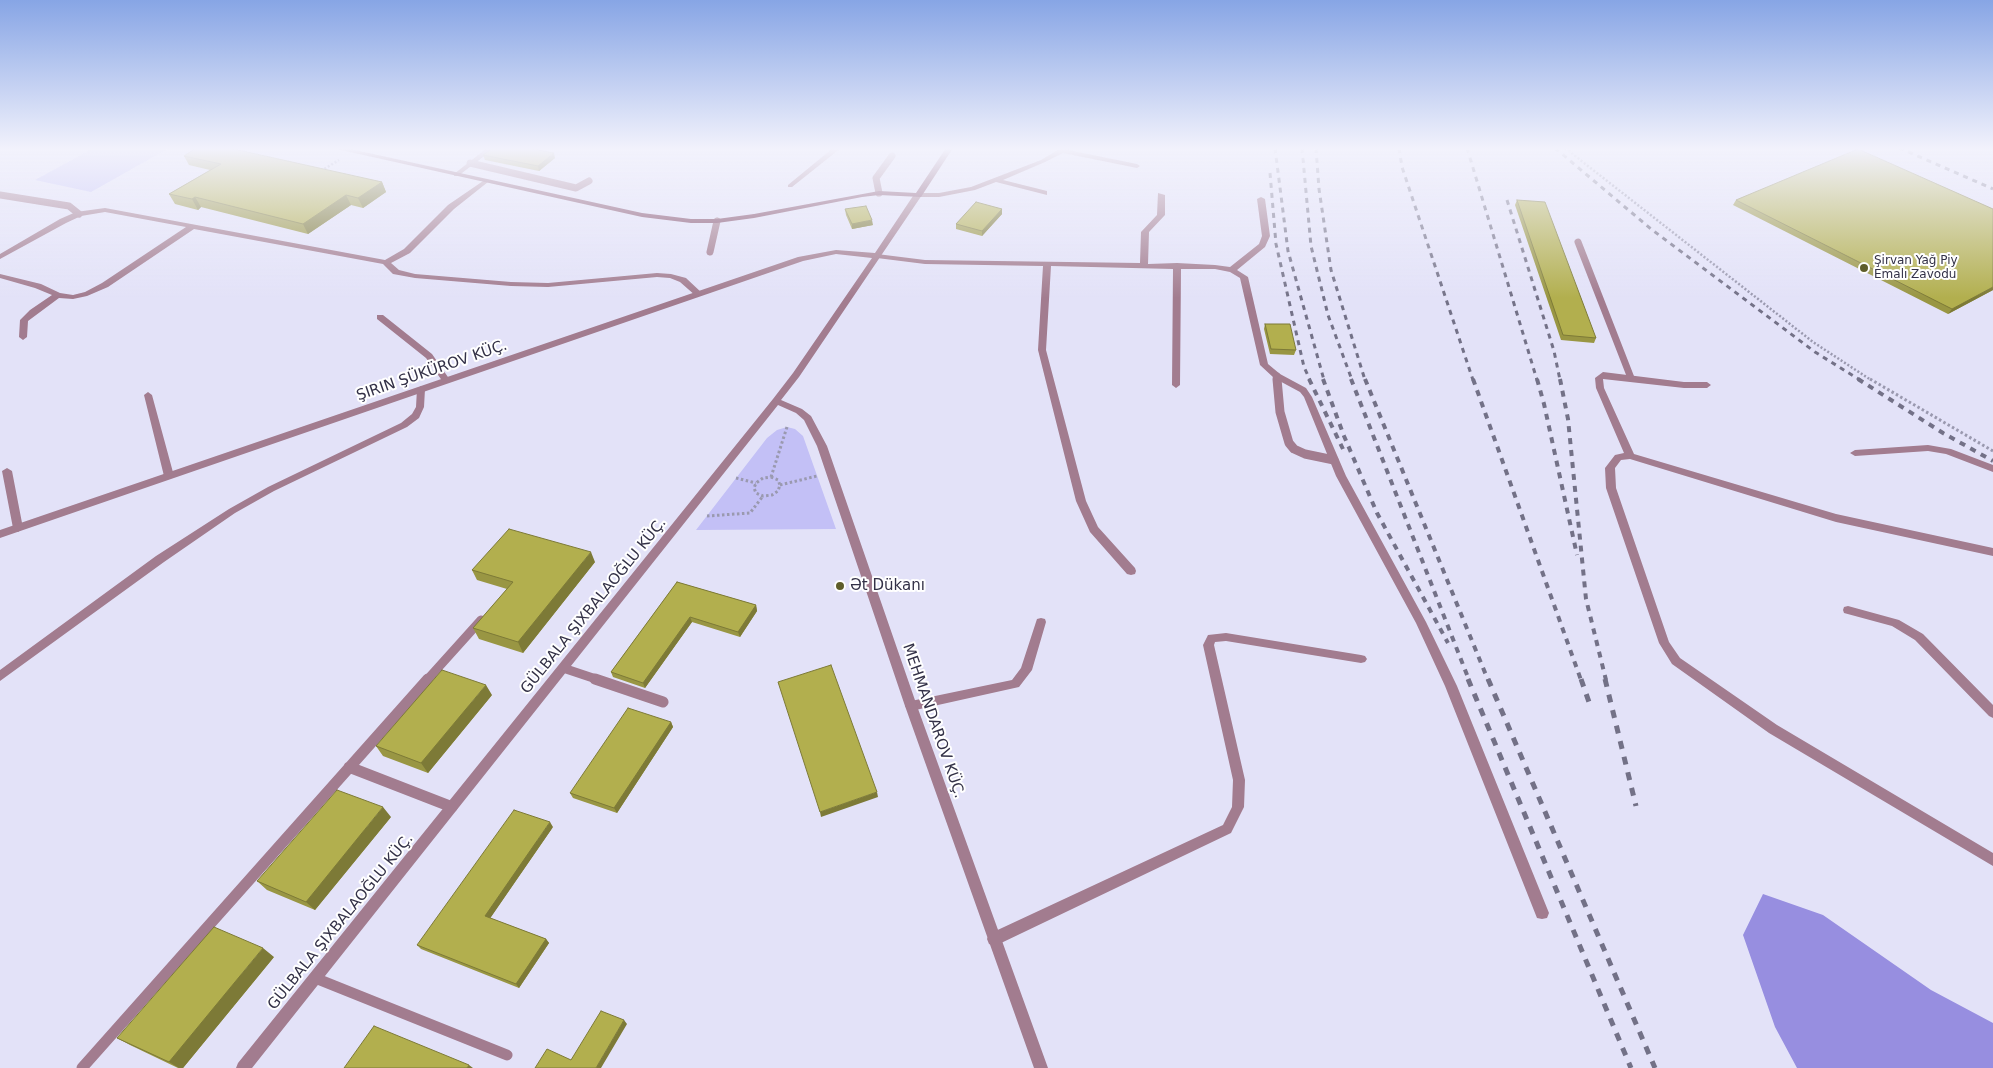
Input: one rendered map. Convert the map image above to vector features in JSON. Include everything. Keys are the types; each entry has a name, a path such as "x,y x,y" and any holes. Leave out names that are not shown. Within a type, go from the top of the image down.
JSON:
{"main road":[{"path":"563,198 666,220 717,221 853,198"}],"street":[{"path":"386,262 406,251 451,207 463,198"},
{"path":"243,1068 776,401 916,198"},
{"path":"1144,265 1145,232 1160,215 1161,198"},
{"path":"1261,198 1266,236 1262,245 1232,270 1244,277 1264,365 1277,376 1303,390 1308,397 1334,460 1370,531 1421,622 1451,686 1542,914"},
{"path":"0,258 63,221 79,214 105,210 386,262 396,272 415,276 511,284 548,285 657,275 671,276 682,280 699,294"},
{"path":"0,276 31,284 58,295 73,297 87,294 105,285 191,227"},
{"name":"ŞIRIN ŞÜKÜROV KÜÇ.","path":"0,534 819,254 836,252 924,262 1144,265 1215,267 1232,270"},
{"path":"1047,264 1042,350 1081,501 1094,529 1131,571"},
{"path":"1176,385 1177,266"},
{"path":"23,337 24,320 58,295"},
{"path":"380,317 429,356 446,380"},
{"path":"1630,456 1600,388 1599,378 1604,375 1684,385 1707,385"},
{"path":"0,676 160,559 232,510 271,489 404,425 416,416 420,407 420,389"},
{"path":"148,395 169,476"},
{"name":"MEHMANDAROV KÜÇ.","path":"776,401 799,411 808,418 822,446 911,706 1041,1068"},
{"path":"1855,452 1928,448 1948,451 1993,469"},
{"path":"1993,552 1836,518 1630,456 1618,458 1610,468 1612,488 1664,642 1676,661 1773,730 1993,860"},
{"path":"7,471 18,528"},
{"path":"1848,610 1895,623 1919,637 1993,713"},
{"path":"911,706 1015,684 1026,670 1041,622"},
{"path":"994,939 1227,830 1238,807 1239,780 1208,645 1212,638 1226,636 1361,659"}],"lane":[{"path":"18,198 69,206 79,214"},
{"path":"710,252 717,221"},
{"path":"1578,242 1631,378"},
{"path":"1277,376 1280,412 1289,443 1294,449 1305,454 1334,460"},
{"path":"82,1068 488,612"},
{"path":"563,668 663,702"},
{"path":"349,767 452,807"},
{"path":"315,978 507,1055"}],"path":[{"path":"1629,198 1813,342 1892,394 1993,452"},
{"path":"771,478 787,427"},
{"path":"780,485 817,476"},
{"path":"736,478 756,483"},
{"path":"763,478 771,478 778,480 780,485 778,491 772,495 763,496 756,493 754,488 756,483 763,478"},
{"path":"707,516 750,512 754,510 763,496"}],"shaded area":[{"path":"787,427 795,429 803,436 836,529 696,530 767,438 777,430"},
{"path":"1763,894 1823,915 1931,990 1993,1023 1993,1068 1797,1068 1775,1027 1743,935"}],"building":[{"path":"198,198 342,198 303,224"},
{"path":"1741,198 1968,198 1993,209 1993,287 1952,309 1736,200"},
{"path":"1517,200 1545,202 1596,338 1563,335"},
{"path":"976,202 1002,209 982,231 956,224"},
{"path":"866,206 872,220 852,224 845,209"},
{"path":"1265,324 1290,324 1296,350 1271,349"},
{"path":"509,529 591,552 518,642 473,628 513,582 472,570"},
{"path":"677,582 756,605 738,632 690,617 643,683 611,672"},
{"path":"831,665 877,792 820,812 778,682"},
{"path":"442,670 486,685 421,763 376,746"},
{"path":"628,708 671,722 614,808 570,793"},
{"path":"337,790 383,807 306,902 257,881"},
{"path":"514,810 550,822 485,916 546,939 516,984 417,945"},
{"path":"214,927 263,948 169,1062 117,1038"},
{"path":"601,1011 624,1020 596,1068 535,1068 547,1049 571,1060"},
{"path":"374,1026 469,1065 467,1068 344,1068"}],"railway":[{"path":"1272,198 1276,244 1304,367 1310,380"},
{"path":"1281,198 1288,251 1324,380"},
{"path":"1307,198 1311,246 1328,315 1352,380"},
{"path":"1320,198 1331,270 1365,380"},
{"path":"1412,198 1473,380"},
{"path":"1482,198 1537,380"},
{"path":"1614,198 1651,229 1815,352 1860,380"},
{"path":"1507,200 1554,351 1560,380"},
{"path":"1309,379 1343,449"},
{"path":"1323,379 1344,436 1377,513 1448,643"},
{"path":"1351,379 1469,680"},
{"path":"1365,379 1488,680"},
{"path":"1473,379 1581,680"},
{"path":"1537,379 1577,555"},
{"path":"1560,379 1568,419 1586,599 1606,680"},
{"path":"1858,379 1943,433 1993,461"},
{"path":"1468,679 1631,1068"},
{"path":"1488,679 1655,1068"},
{"path":"1581,679 1590,705"},
{"path":"1605,679 1636,806"}],"place":[{"name":"Şirvan Yağ Piy Emalı Zavodu","path":"1864,268"},
{"name":"Ət Dükanı","path":"840,586"}]}
